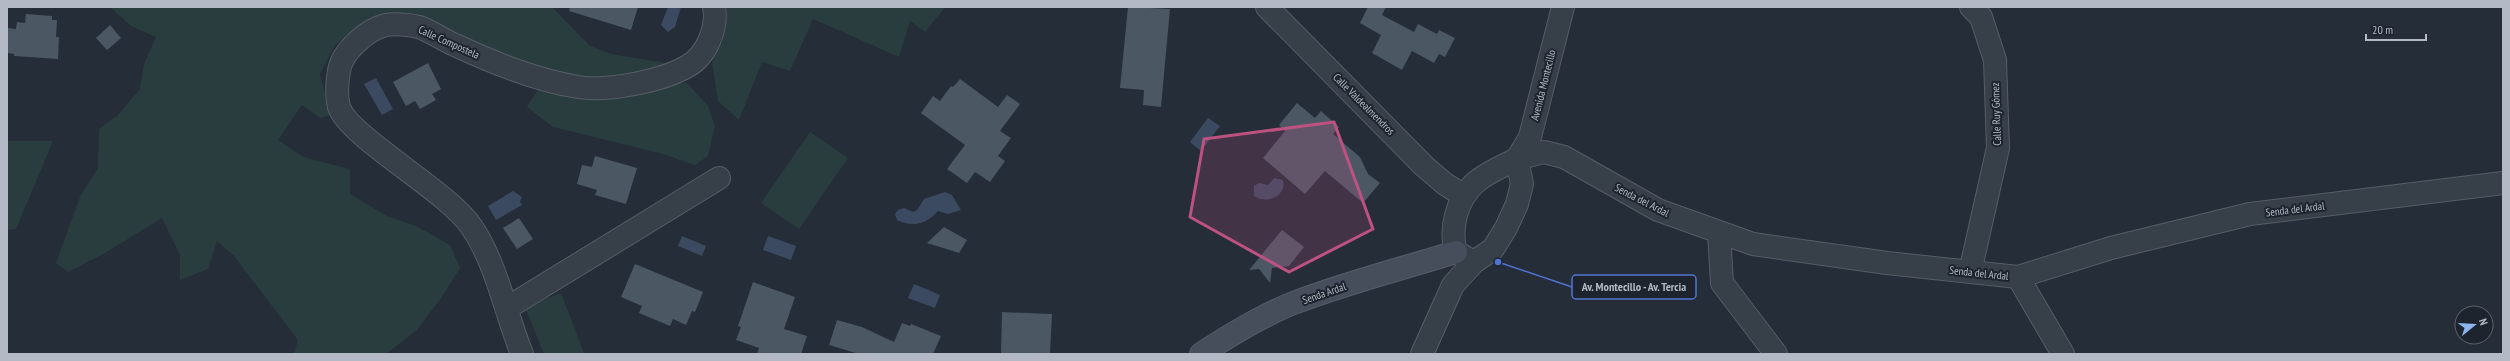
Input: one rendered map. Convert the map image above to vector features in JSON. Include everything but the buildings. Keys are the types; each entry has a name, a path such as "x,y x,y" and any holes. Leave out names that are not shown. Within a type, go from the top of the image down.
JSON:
{"main road":[{"name":"Senda Ardal","path":"1201,354 1242,328 1290,304 1334,289 1465,257"}],"street":[{"name":"Calle Compostela","path":"522,354 486,255 471,225 434,189 357,129 339,108 337,87 340,67 352,47 369,32 387,24 418,27 475,54 532,76 580,88 629,86 678,72 696,62 706,50 716,15 714,7"},
{"name":"Calle Valdealmendros","path":"1267,7 1424,166 1464,196"},
{"name":"Avenida Montecillo","path":"1517,159 1530,137 1563,7"},
{"name":"Calle Ruy Gómez","path":"1970,272 1998,148 1995,60 1981,17 1971,7"},
{"name":"Senda del Ardal","path":"1465,257 1453,241 1457,212 1464,196 1475,182 1517,159 1544,152 1564,157 1658,210 1753,244 2018,277 2111,248 2250,214 2503,183"},
{"path":"1422,354 1465,257 1493,249 1506,228 1522,184 1517,159"},
{"path":"506,308 719,178"},
{"path":"1719,233 1722,283 1776,354"},
{"path":"2018,277 2062,354"}],"highlighted area":[{"path":"1334,122 1373,229 1289,272 1190,217 1204,139"}],"shaded area":[{"path":"110,7 552,7 590,46 611,54 666,63 669,83 687,83 708,106 715,126 708,156 695,165 663,154 553,127 527,107 550,70 474,44 398,14 372,17 335,45 320,74 330,115 320,118 302,105 278,140 303,157 350,169 350,194 387,216 416,226 450,245 460,268 441,298 417,330 386,354 294,354 298,340 234,256 217,241 208,269 180,280 180,255 162,218 105,253 68,272 56,263 80,197 98,168 99,129 117,116 140,89 144,64 156,37 131,26"},
{"path":"726,7 945,7 925,32 910,21 899,57 813,19 790,71 762,62 739,120 718,101 712,61 722,42 727,18"},
{"path":"810,132 848,158 799,229 761,203"},
{"path":"7,141 53,141 16,229 7,230"},
{"path":"561,293 584,353 583,354 544,354 525,307"}],"water":[{"path":"668,7 681,7 675,27 668,32 661,25"},
{"path":"376,78 393,109 382,115 364,84"},
{"path":"1208,118 1220,126 1201,151 1190,142"},
{"path":"1274,178 1283,180 1282,191 1279,194 1270,199 1264,200 1254,196 1254,186 1259,183 1268,185"},
{"path":"513,191 522,197 520,202 522,205 496,220 488,206"},
{"path":"945,192 952,195 961,210 948,214 938,211 924,222 914,224 908,224 897,220 895,214 898,210 904,208 913,212 917,210 924,199"},
{"path":"682,236 706,246 702,256 678,246"},
{"path":"768,236 796,246 791,260 763,250"},
{"path":"914,284 940,295 935,308 908,298"}],"place":[{"name":"Av. Montecillo - Av. Tercia","path":"1498,262"}]}
